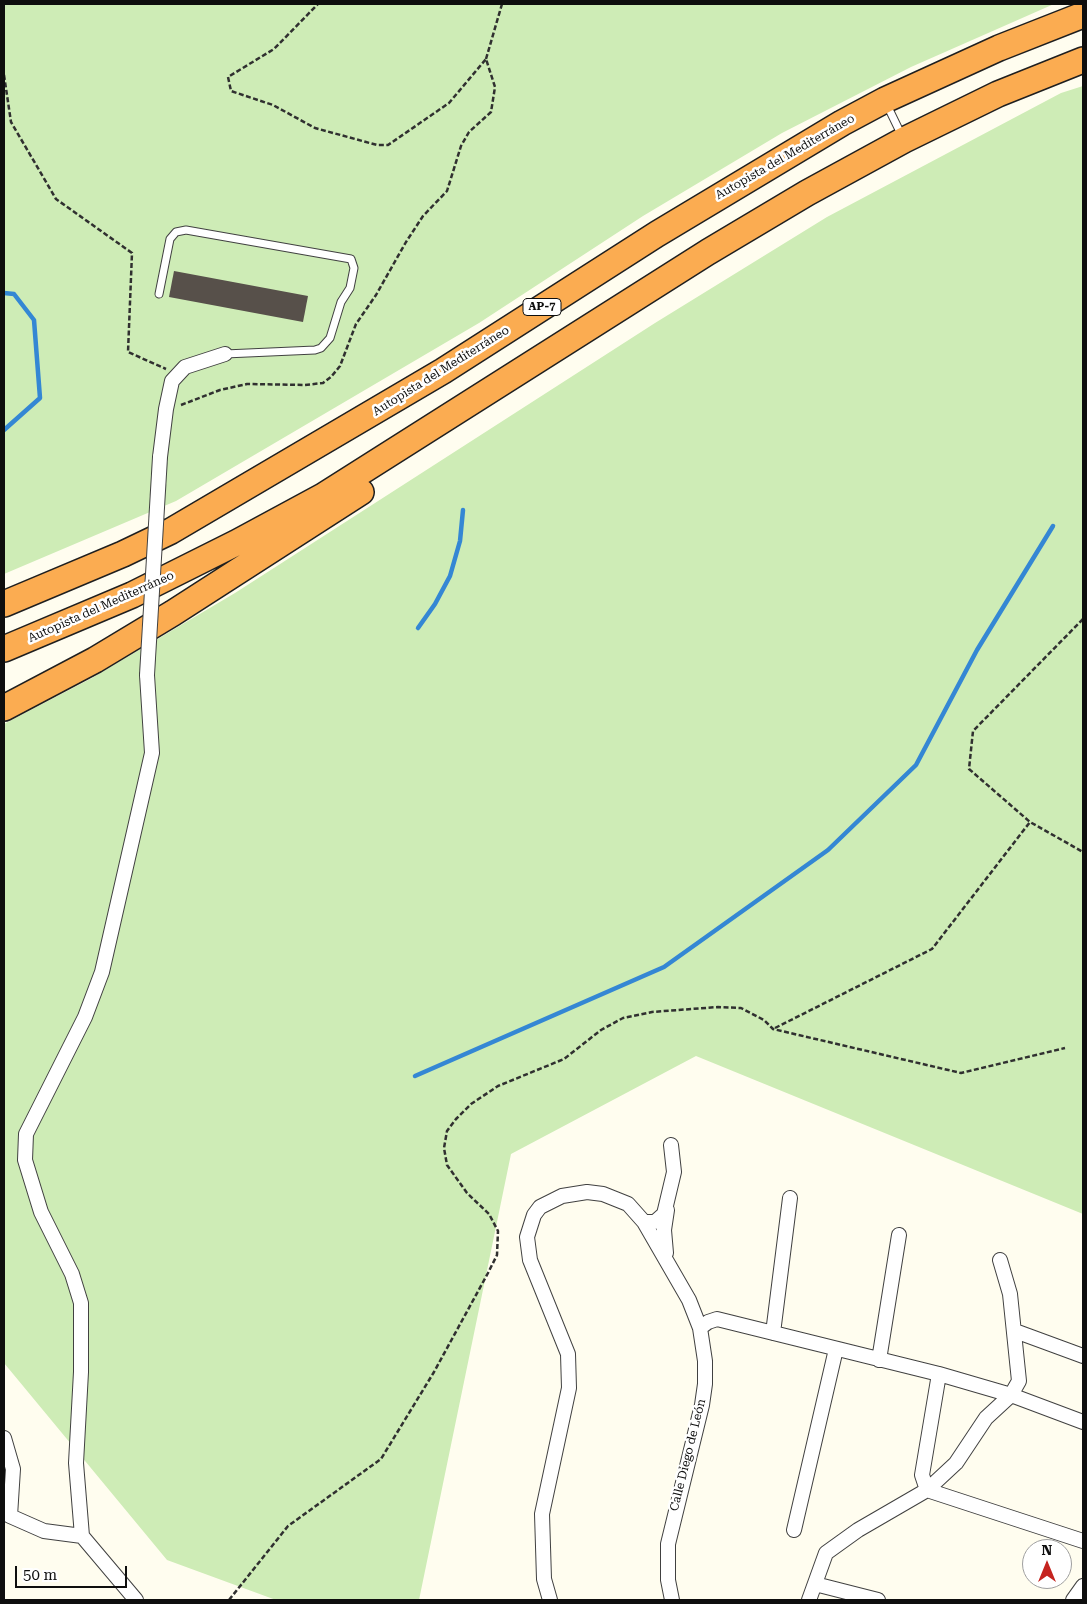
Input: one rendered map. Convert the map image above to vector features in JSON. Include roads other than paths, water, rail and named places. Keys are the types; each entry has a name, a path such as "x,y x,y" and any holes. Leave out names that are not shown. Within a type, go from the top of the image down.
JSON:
{"highway":[{"name":"Autopista del Mediterráneo","path":"4,604 123,554 171,531 310,451 443,370 784,156 885,100 999,48 1083,15"},
{"name":"Autopista del Mediterráneo","path":"4,649 132,595 236,543 323,496 806,193 904,140 998,94 1083,60"},
{"path":"4,708 95,660 142,632 324,516 536,377 577,336"}],"street":[{"path":"136,1600 82,1536 76,1463 82,1372 82,1303 72,1274 41,1212 25,1160 26,1134 85,1017 102,972 152,753 147,675 160,457 166,409 172,381 186,367 225,354"},
{"path":"666,1257 664,1230 674,1172 671,1145"},
{"name":"Calle Diego de León","path":"550,1600 544,1579 542,1514 569,1388 568,1354 530,1260 527,1237 529,1225 534,1215 548,1202 572,1193 587,1192 602,1194 628,1204 644,1222 666,1257 689,1300 700,1328 705,1361 705,1384 702,1406 668,1544 668,1580 672,1600"},
{"path":"773,1333 790,1198"},
{"path":"644,1222 655,1222 661,1218 667,1204"},
{"path":"879,1360 899,1235"},
{"path":"809,1600 826,1553 858,1530 927,1490 956,1463 986,1418 1011,1394 1019,1381 1010,1294 1000,1260"},
{"path":"700,1328 712,1319 718,1319 939,1374 1011,1394 1083,1422"},
{"path":"1015,1331 1083,1356"},
{"path":"794,1530 836,1348"},
{"path":"927,1490 922,1475 939,1374"},
{"path":"4,1438 13,1469 10,1516 44,1531 82,1536"},
{"path":"927,1490 1083,1541"},
{"path":"815,1584 878,1600"},
{"path":"1073,1600 1083,1586"}],"lane":[{"path":"885,100 904,140"},
{"path":"159,294 170,239 176,232 186,230 351,259 354,268 350,288 341,302 330,338 321,348 225,354"}],"waterway":[{"path":"4,293 14,294 34,320 40,398 4,430"},
{"path":"418,628 435,604 450,576 460,541 463,510"},
{"path":"415,1076 664,967 828,850 916,765 977,650 1053,526"}]}
